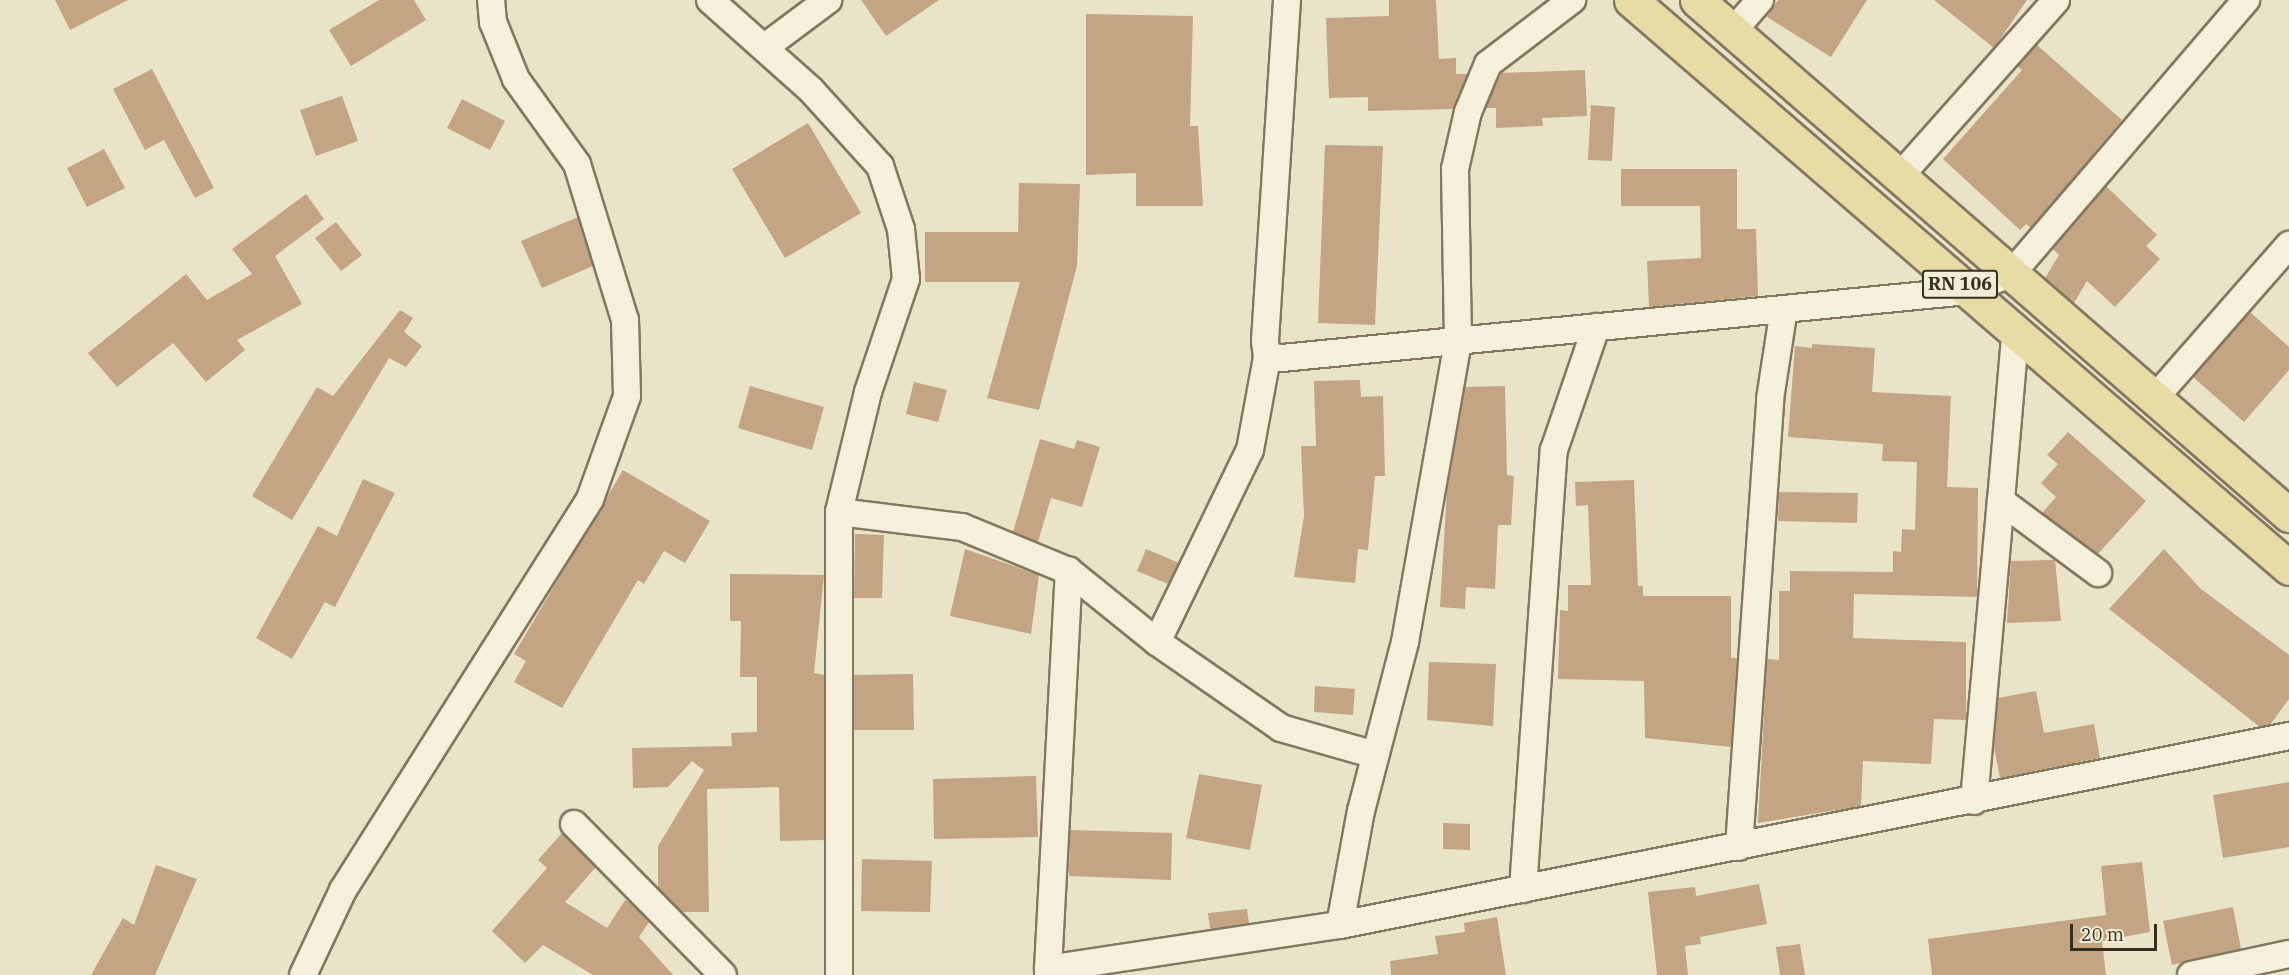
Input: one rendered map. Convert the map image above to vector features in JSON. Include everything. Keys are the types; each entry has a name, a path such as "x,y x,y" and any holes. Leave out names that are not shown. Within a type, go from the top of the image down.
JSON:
{"main road":[{"name":"RN 106","path":"1631,0 1968,291 2015,337 2289,568"},
{"name":"RN 106","path":"1697,0 2289,515"}],"street":[{"path":"303,975 343,890 591,499 627,396 625,320 577,164 516,79 493,22 491,0"},
{"path":"710,0 765,47 880,166 901,229 906,279 868,392 839,513 839,975"},
{"path":"765,47 828,0"},
{"path":"1157,642 1250,450 1267,357 1287,0"},
{"path":"1340,925 1375,755 1405,642 1458,341 1455,169 1468,112 1488,64 1572,0"},
{"path":"1733,31 1760,0"},
{"path":"1900,176 2056,0"},
{"path":"1267,357 1458,341 1968,291 2012,273 2246,0"},
{"path":"2154,399 2289,245"},
{"path":"1739,847 1770,399 1784,309"},
{"path":"1523,889 1554,450 1596,327"},
{"path":"1974,801 2015,337"},
{"path":"2001,501 2098,573"},
{"path":"839,513 962,527 1069,571 1157,642 1281,728 1375,755"},
{"path":"1069,571 1048,972 1340,925 1974,801 2289,736"},
{"path":"574,824 723,975"},
{"path":"2192,975 2289,954"}],"building":[{"path":"55,0 128,0 70,30"},
{"path":"379,0 414,0 426,20 351,66 329,30"},
{"path":"861,0 939,0 886,36"},
{"path":"1389,0 1436,0 1439,59 1456,58 1456,74 1468,74 1453,109 1368,111 1368,97 1329,98 1326,18 1389,16"},
{"path":"1778,0 1867,0 1831,57 1767,17"},
{"path":"1934,0 2027,0 1994,48"},
{"path":"1086,14 1193,16 1190,126 1198,126 1203,206 1136,206 1136,173 1086,175"},
{"path":"2037,45 2122,120 2031,228 2026,224 2020,230 1943,159 2022,70 2017,66"},
{"path":"152,69 214,188 195,198 164,140 145,150 113,89"},
{"path":"1585,70 1587,116 1542,118 1543,126 1496,128 1496,108 1486,108 1501,73"},
{"path":"342,96 358,141 316,156 300,110"},
{"path":"462,99 505,121 490,150 447,128"},
{"path":"1591,105 1615,107 1612,161 1588,160"},
{"path":"808,123 861,213 785,258 732,169"},
{"path":"1325,145 1383,146 1375,325 1318,323"},
{"path":"104,149 125,188 87,207 67,168"},
{"path":"1621,169 1737,169 1737,229 1756,229 1758,296 1649,307 1647,261 1701,258 1700,206 1621,206"},
{"path":"1019,183 1080,184 1077,266 1039,410 987,398 1020,282 925,282 925,232 1018,232"},
{"path":"2106,186 2157,235 2146,246 2160,259 2115,307 2087,281 2074,303 2045,278 2059,255 2053,249"},
{"path":"306,194 324,219 275,256 302,304 237,340 245,350 206,382 173,343 117,387 88,353 186,274 207,300 252,274 232,249"},
{"path":"578,217 593,266 542,288 521,241"},
{"path":"336,222 362,255 341,271 315,238"},
{"path":"400,310 413,318 404,332 422,346 406,367 389,358 292,520 252,496 317,387 333,396"},
{"path":"2250,312 2289,347 2289,370 2244,422 2193,377"},
{"path":"1812,344 1875,348 1872,392 1951,396 1947,487 1978,488 1977,597 1854,594 1853,638 1966,642 1966,720 1934,719 1931,764 1863,761 1861,806 1758,823 1767,659 1779,660 1779,591 1790,591 1790,571 1893,572 1893,551 1901,552 1902,529 1915,530 1917,462 1882,461 1883,444 1788,437 1795,346 1812,348"},
{"path":"1360,380 1361,397 1383,396 1385,476 1375,476 1368,550 1358,549 1355,583 1294,577 1304,516 1301,446 1316,446 1314,381"},
{"path":"914,382 947,390 938,422 906,414"},
{"path":"750,386 824,407 812,450 738,428"},
{"path":"1505,386 1507,475 1514,476 1511,525 1498,525 1495,589 1466,587 1465,609 1440,607 1447,491 1465,387"},
{"path":"2068,432 2146,501 2098,554 2042,513 2056,497 2041,483 2058,464 2047,455"},
{"path":"1040,439 1074,449 1077,440 1100,447 1082,507 1051,498 1038,542 1013,532"},
{"path":"623,470 710,521 685,563 664,551 644,584 638,580 562,708 514,682 526,661 514,654"},
{"path":"363,479 395,493 335,607 325,602 292,659 256,638 318,526 337,536"},
{"path":"1634,480 1638,586 1643,586 1643,596 1731,596 1731,658 1737,658 1731,747 1645,738 1644,681 1558,679 1560,610 1568,611 1568,585 1591,585 1588,505 1576,506 1575,482"},
{"path":"1779,492 1858,493 1857,523 1778,521"},
{"path":"855,534 884,535 882,598 854,598"},
{"path":"965,549 1039,575 1031,634 950,616"},
{"path":"1146,549 1179,563 1168,584 1137,571"},
{"path":"2164,549 2200,588 2289,655 2289,699 2270,725 2260,727 2109,609"},
{"path":"2055,560 2061,621 2007,623 2011,561"},
{"path":"730,574 824,575 814,673 824,675 824,840 780,841 779,787 707,789 709,912 682,912 658,888 658,846 704,770 692,761 668,787 633,788 632,748 732,746 731,733 757,732 757,677 740,677 741,621 730,621"},
{"path":"1429,662 1496,664 1493,726 1427,720"},
{"path":"913,674 914,730 854,730 854,675"},
{"path":"1315,686 1355,689 1353,715 1314,712"},
{"path":"2036,691 2044,733 2094,724 2100,758 2000,778 1994,747 1998,698"},
{"path":"1199,774 1262,785 1250,850 1186,838"},
{"path":"1036,776 1038,837 934,839 933,779"},
{"path":"2289,782 2289,847 2223,858 2213,795"},
{"path":"1443,823 1470,824 1470,850 1443,849"},
{"path":"1070,830 1172,833 1171,880 1069,876"},
{"path":"562,833 596,867 565,902 607,928 625,900 631,903 649,922 639,937 673,975 593,975 543,945 525,963 492,931 547,868 538,860"},
{"path":"862,859 932,861 930,912 861,911"},
{"path":"2142,862 2150,932 2102,941 2106,975 1932,975 1928,939 2106,915 2101,866"},
{"path":"156,865 197,879 155,975 91,975 123,918 134,925"},
{"path":"1759,884 1767,924 1700,937 1701,944 1685,946 1688,975 1657,975 1648,892 1695,887 1696,896"},
{"path":"2233,907 2241,949 2172,965 2163,921"},
{"path":"1247,909 1249,924 1210,929 1208,913"},
{"path":"1497,917 1506,975 1391,975 1390,961 1438,954 1435,936 1465,932 1464,923"},
{"path":"1800,944 1805,975 1780,975 1776,947"}]}
